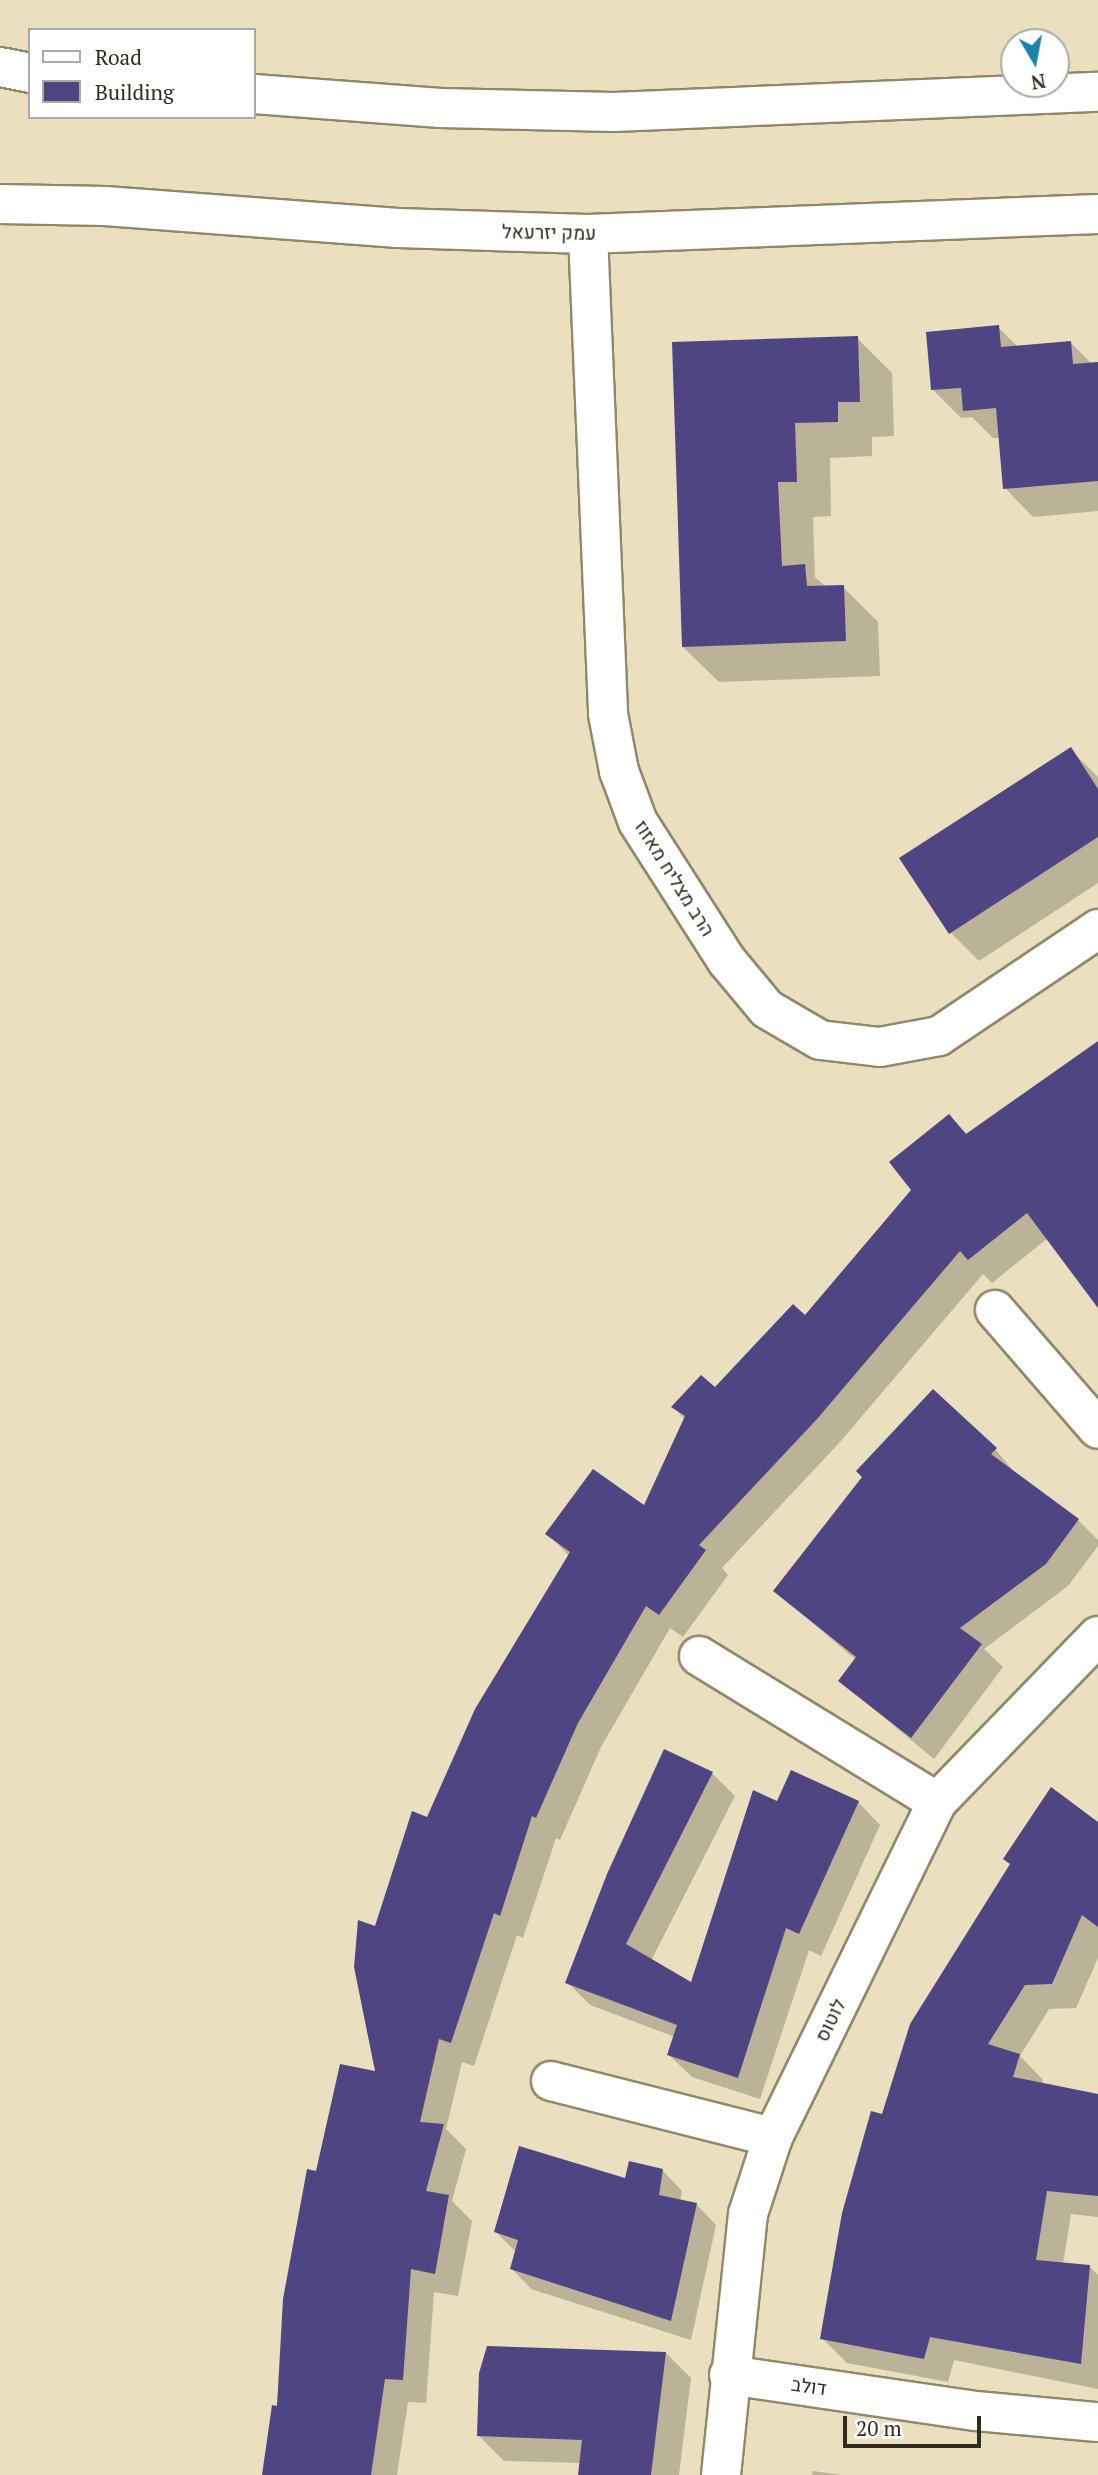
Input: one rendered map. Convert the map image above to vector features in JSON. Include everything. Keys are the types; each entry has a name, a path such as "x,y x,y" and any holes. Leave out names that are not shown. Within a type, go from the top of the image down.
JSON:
{"street":[{"path":"0,67 28,73"},
{"path":"256,94 440,108 614,112 1098,92"},
{"name":"עמק יזרעאל","path":"0,204 105,206 398,228 588,234 1098,214"},
{"name":"הרב מצליח מאזוז","path":"588,234 608,713 619,771 638,822 727,961 767,1009 820,1040 880,1047 940,1036 1098,929"},
{"path":"995,1310 1098,1429"},
{"name":"לוטוס","path":"721,2475 729,2375 748,2214 773,2137 937,1802 1098,1636"},
{"path":"699,1656 937,1802"},
{"path":"551,2081 773,2137"},
{"name":"דולב","path":"729,2375 976,2411 1098,2422"}],"building":[{"path":"999,325 1001,347 1071,341 1073,364 1098,362 1098,481 1003,489 996,408 963,411 961,388 931,390 926,332"},
{"path":"858,336 860,402 838,402 838,422 795,423 797,482 778,482 782,566 805,564 807,586 844,585 846,641 682,647 672,342"},
{"path":"1071,747 1098,789 1098,837 949,934 899,858"},
{"path":"1098,1041 1098,1308 1027,1213 968,1260 960,1251 817,1419 699,1545 706,1550 659,1615 646,1606 578,1723 536,1818 532,1816 500,1916 494,1913 451,2043 439,2039 420,2122 444,2124 426,2191 449,2195 435,2274 411,2269 403,2380 385,2379 371,2475 262,2475 272,2405 277,2406 283,2299 307,2169 316,2171 340,2064 375,2071 354,1967 358,1920 375,1926 412,1811 427,1817 475,1709 570,1552 545,1534 593,1469 644,1505 685,1416 671,1407 701,1375 715,1387 793,1304 805,1315 911,1190 889,1162 949,1114 966,1134"},
{"path":"933,1389 997,1448 991,1454 1079,1519 1046,1564 960,1628 982,1644 911,1738 838,1681 856,1657 773,1591 862,1477 856,1471"},
{"path":"664,1749 713,1772 626,1944 691,1982 753,1790 777,1801 791,1770 859,1801 799,1934 786,1928 738,2078 667,2055 677,2025 565,1983 607,1874"},
{"path":"1051,1787 1098,1822 1098,1927 1082,1915 1052,1984 1025,1985 988,2044 1020,2054 1013,2077 1098,2094 1098,2196 1047,2191 1036,2260 1090,2265 1081,2364 930,2337 924,2359 820,2339 842,2213 871,2111 882,2114 910,2024 1010,1864 1003,1859"},
{"path":"519,2146 625,2178 629,2161 663,2169 659,2195 697,2203 671,2321 510,2269 518,2240 494,2232"},
{"path":"487,2346 666,2352 651,2475 578,2475 582,2440 477,2436 479,2373"}]}
